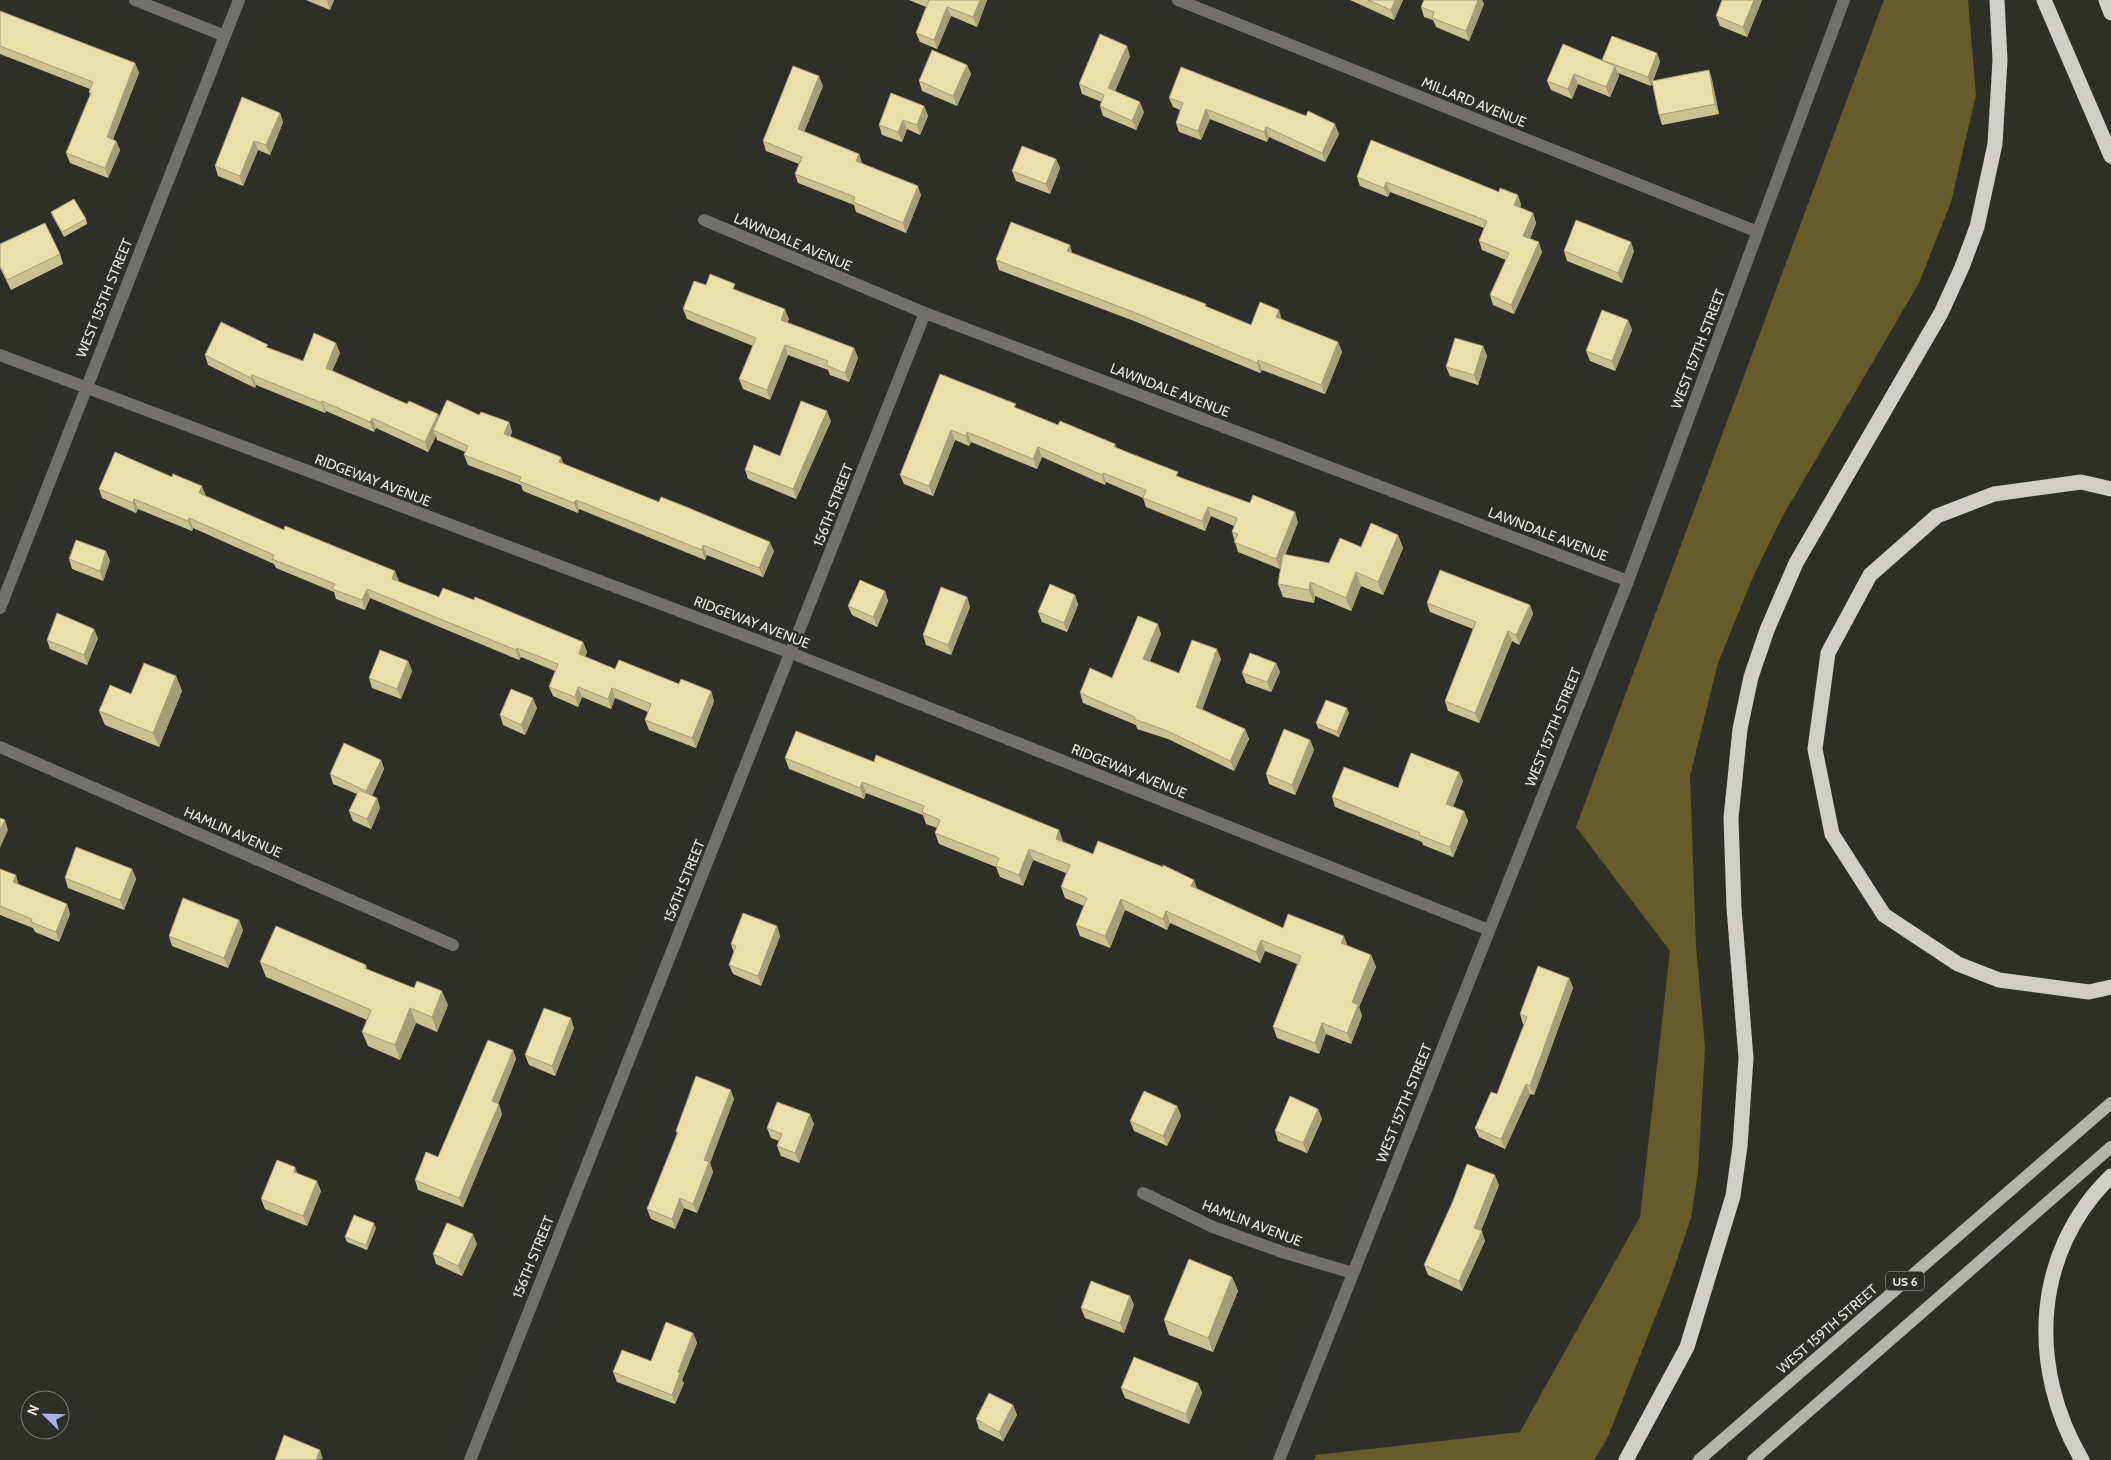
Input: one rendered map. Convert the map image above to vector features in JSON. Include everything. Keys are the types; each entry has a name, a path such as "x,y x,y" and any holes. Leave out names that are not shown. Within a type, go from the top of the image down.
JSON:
{"highway":[{"path":"1626,1460 1688,1347 1733,1196 1743,1117 1746,1058 1734,908 1731,818 1740,729 1751,677 1767,630 1796,562 1941,314 1977,227 1996,144 2000,60 1997,0"},
{"path":"2044,0 2111,156"},
{"path":"2106,0 2111,13"},
{"path":"2111,489 2081,482 1994,494 1937,516 1870,575 1828,653 1815,749 1832,834 1884,915 1958,964 1999,980 2089,992 2111,987"},
{"path":"2082,1460 2066,1432 2054,1399 2048,1369 2048,1302 2055,1267 2070,1232 2090,1197 2111,1176"}],"main road":[{"name":"WEST 159TH STREET","path":"1699,1460 2111,1103"},
{"name":"US 6","path":"1753,1460 2111,1148"}],"street":[{"path":"135,0 225,36"},
{"name":"WEST 155TH STREET","path":"0,608 239,0"},
{"name":"MILLARD AVENUE","path":"1178,0 1758,232"},
{"name":"WEST 157TH STREET","path":"1279,1460 1628,580 1844,0"},
{"name":"LAWNDALE AVENUE","path":"704,220 925,313 1628,580"},
{"name":"156TH STREET","path":"470,1460 792,653 925,313"},
{"name":"RIDGEWAY AVENUE","path":"0,355 792,653 1489,930"},
{"name":"HAMLIN AVENUE","path":"0,746 453,945"},
{"name":"HAMLIN AVENUE","path":"1143,1193 1213,1227 1282,1252 1353,1273"}],"shaded area":[{"path":"1884,0 1968,0 1976,95 1951,202 1919,283 1781,519 1753,577 1718,663 1690,776 1696,946 1705,1047 1698,1173 1691,1218 1670,1280 1607,1439 1594,1460 1314,1460 1316,1455 1520,1432 1640,1217 1670,951 1576,827"}],"building":[{"path":"929,0 980,0 973,17 947,7 934,40 916,33"},
{"path":"1368,0 1395,0 1391,10"},
{"path":"1424,0 1478,0 1466,31 1432,18 1434,12 1421,7"},
{"path":"1722,0 1754,0 1743,27 1716,16"},
{"path":"0,11 135,63 107,137 116,141 105,168 66,153 91,93 89,92 93,82 0,46"},
{"path":"1100,34 1127,46 1108,88 1140,102 1132,121 1100,106 1104,95 1079,84"},
{"path":"1612,36 1657,53 1648,77 1602,60"},
{"path":"1563,44 1615,66 1606,87 1574,74 1568,89 1547,81"},
{"path":"932,50 967,65 953,96 919,81"},
{"path":"793,66 819,76 798,129 859,154 856,161 918,186 903,223 853,202 855,197 795,174 802,157 763,141"},
{"path":"1181,67 1306,116 1308,111 1335,124 1322,153 1266,127 1264,132 1206,109 1198,131 1176,123 1183,103 1169,98"},
{"path":"1709,70 1715,104 1659,115 1652,81"},
{"path":"891,93 924,106 917,125 903,120 898,132 879,125"},
{"path":"242,97 280,113 266,145 254,141 240,176 215,166"},
{"path":"1371,140 1499,192 1500,188 1518,195 1514,205 1533,213 1523,236 1539,242 1511,305 1490,295 1509,253 1479,241 1487,221 1386,182 1384,188 1357,177"},
{"path":"1022,146 1056,159 1046,184 1012,171"},
{"path":"74,199 86,219 62,232 51,212"},
{"path":"1576,220 1631,242 1618,273 1564,251"},
{"path":"1011,222 1070,245 1067,251 1206,304 1205,306 1251,325 1260,302 1279,310 1276,317 1338,342 1321,385 1258,360 1257,363 1131,311 996,260"},
{"path":"45,223 60,254 7,280 0,266 0,244"},
{"path":"710,274 735,284 733,289 785,309 781,320 854,348 845,373 826,365 828,361 785,345 767,390 739,379 756,338 683,309 694,281 706,285"},
{"path":"1602,310 1628,320 1612,361 1586,351"},
{"path":"221,322 268,345 266,347 303,361 314,333 336,343 326,368 407,404 409,401 438,414 425,442 372,418 370,422 322,401 322,403 252,375 251,378 205,355"},
{"path":"1455,338 1483,346 1474,375 1446,367"},
{"path":"940,374 1016,404 1014,407 1058,425 1060,421 1115,444 1114,447 1178,472 1176,476 1250,503 1253,495 1295,512 1276,559 1234,542 1238,534 1232,532 1237,518 1208,507 1202,521 1143,498 1146,490 1103,473 1102,475 1038,447 1033,459 967,432 966,436 951,430 929,486 900,475"},
{"path":"447,400 479,415 481,412 509,422 504,434 561,457 559,462 659,502 661,497 770,542 759,568 703,545 702,550 576,500 574,503 519,481 521,477 464,455 468,446 433,430"},
{"path":"801,401 827,411 793,489 745,470 754,445 780,456"},
{"path":"115,452 172,477 173,474 202,486 199,493 284,530 285,526 395,571 392,579 439,597 443,588 474,600 475,597 583,642 579,654 615,669 619,660 679,684 681,679 711,691 692,738 645,720 651,704 612,688 608,699 578,687 575,697 549,687 558,664 517,648 516,650 367,589 362,600 332,589 335,584 272,559 274,555 189,518 188,521 134,499 133,503 99,489"},
{"path":"1371,523 1398,535 1378,582 1356,572 1346,598 1310,582 1309,590 1278,584 1283,554 1329,563 1340,538 1361,547"},
{"path":"76,540 106,551 100,571 69,559"},
{"path":"1440,570 1530,605 1516,635 1508,631 1475,713 1445,701 1476,622 1427,603"},
{"path":"860,580 885,591 873,617 848,606"},
{"path":"1050,584 1075,595 1064,623 1038,612"},
{"path":"941,587 967,597 948,645 923,635"},
{"path":"57,613 94,629 84,655 47,640"},
{"path":"1138,616 1158,624 1143,659 1179,673 1192,640 1217,649 1196,707 1245,729 1230,761 1080,693 1090,668 1112,678"},
{"path":"380,650 408,661 397,689 369,678"},
{"path":"1250,653 1276,663 1267,682 1242,673"},
{"path":"144,663 176,676 153,733 99,711 110,685 131,694"},
{"path":"511,689 533,698 521,725 500,715"},
{"path":"1326,700 1347,708 1337,732 1316,723"},
{"path":"1284,729 1310,740 1292,785 1266,774"},
{"path":"796,731 874,762 876,755 1059,830 1056,839 1093,854 1098,841 1163,867 1163,865 1194,880 1191,886 1283,928 1288,914 1344,936 1341,943 1371,955 1352,1002 1358,1005 1347,1033 1322,1023 1315,1043 1273,1027 1301,956 1261,940 1256,952 1166,911 1163,919 1121,899 1105,936 1076,925 1087,898 1061,887 1070,865 1029,849 1019,875 996,866 999,858 935,833 940,820 922,812 924,806 862,782 860,788 785,758"},
{"path":"344,743 381,760 366,791 330,774"},
{"path":"1411,753 1459,772 1446,804 1464,811 1450,847 1332,797 1344,767 1398,788"},
{"path":"359,790 377,798 367,819 349,811"},
{"path":"0,818 5,820 0,830"},
{"path":"76,847 132,869 120,900 65,878"},
{"path":"0,869 16,875 13,882 67,904 56,932 31,922 32,919 0,906"},
{"path":"183,898 239,920 224,958 169,936"},
{"path":"743,913 777,926 758,976 729,965 736,946 731,944"},
{"path":"276,926 366,965 364,968 414,988 417,981 442,991 432,1017 410,1008 395,1045 362,1032 371,1010 260,962"},
{"path":"1538,966 1569,978 1530,1086 1526,1084 1501,1139 1475,1128 1491,1092 1497,1094 1527,1017 1520,1014"},
{"path":"544,1008 571,1018 552,1066 525,1055"},
{"path":"488,1040 513,1050 492,1101 499,1104 459,1198 415,1180 426,1152 438,1157"},
{"path":"696,1076 731,1090 704,1160 709,1162 693,1204 680,1198 672,1219 647,1209 678,1132 676,1131"},
{"path":"1144,1091 1177,1106 1163,1136 1130,1121"},
{"path":"1290,1096 1318,1109 1303,1143 1275,1131"},
{"path":"777,1102 810,1114 795,1153 777,1146 782,1134 767,1128"},
{"path":"277,1160 295,1167 294,1172 317,1181 303,1216 261,1199"},
{"path":"1467,1164 1495,1175 1474,1228 1482,1231 1459,1281 1424,1265 1453,1201"},
{"path":"354,1215 374,1223 366,1245 345,1237"},
{"path":"447,1223 473,1234 458,1266 433,1254"},
{"path":"1189,1259 1232,1277 1208,1338 1164,1320"},
{"path":"1091,1281 1130,1296 1120,1323 1081,1308"},
{"path":"666,1322 693,1333 678,1372 680,1373 672,1395 613,1372 622,1350 651,1361"},
{"path":"1134,1357 1198,1383 1186,1414 1121,1388"},
{"path":"989,1393 1013,1405 999,1432 976,1419"},
{"path":"284,1435 320,1450 316,1460 275,1460"}]}
